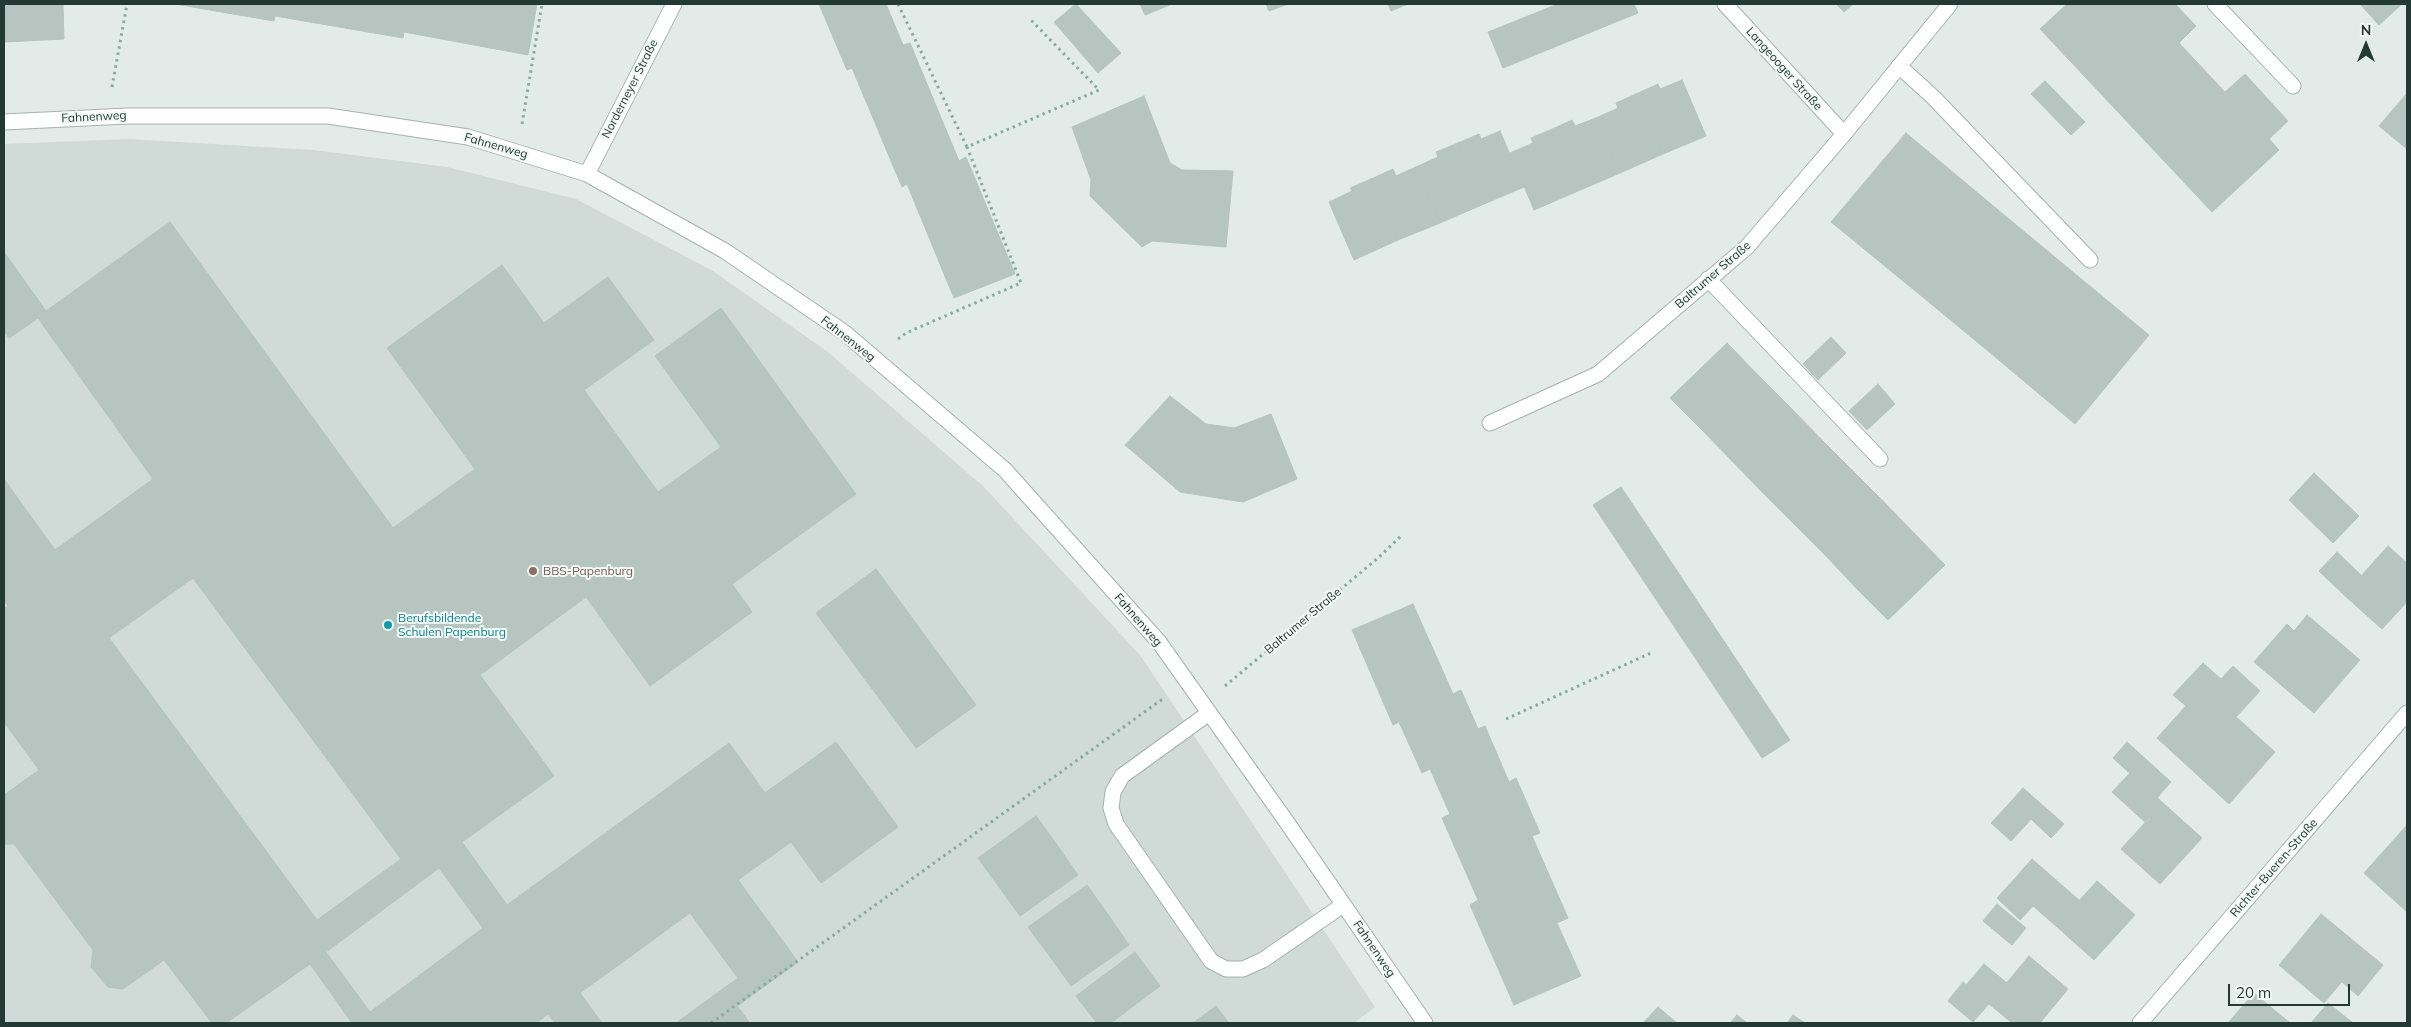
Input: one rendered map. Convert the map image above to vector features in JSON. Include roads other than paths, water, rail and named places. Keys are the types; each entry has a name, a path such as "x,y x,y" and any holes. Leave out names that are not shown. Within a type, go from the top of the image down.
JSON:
{"street":[{"name":"Norderneyer Straße","path":"587,174 674,4"},
{"name":"Langeooger Straße","path":"1725,4 1844,134"},
{"name":"Baltrumer Straße","path":"1490,423 1598,374 1747,247 1844,134 1950,4"},
{"path":"2215,4 2293,86"},
{"path":"1899,66 1934,97 2090,260"},
{"name":"Fahnenweg","path":"4,122 112,116 328,116 468,137 587,174 725,251 845,333 1005,470 1159,642 1425,1023"},
{"path":"1708,279 1880,459"},
{"path":"1206,709 1122,776 1113,792 1111,808 1116,824 1206,953 1212,961 1226,969 1243,969 1263,960 1343,904"},
{"name":"Richter-Bueren-Straße","path":"2140,1023 2407,714"}],"place":[{"name":"BBS-Papenburg","path":"533,571"},
{"name":"Berufsbildende Schulen Papenburg","path":"388,625"}]}
